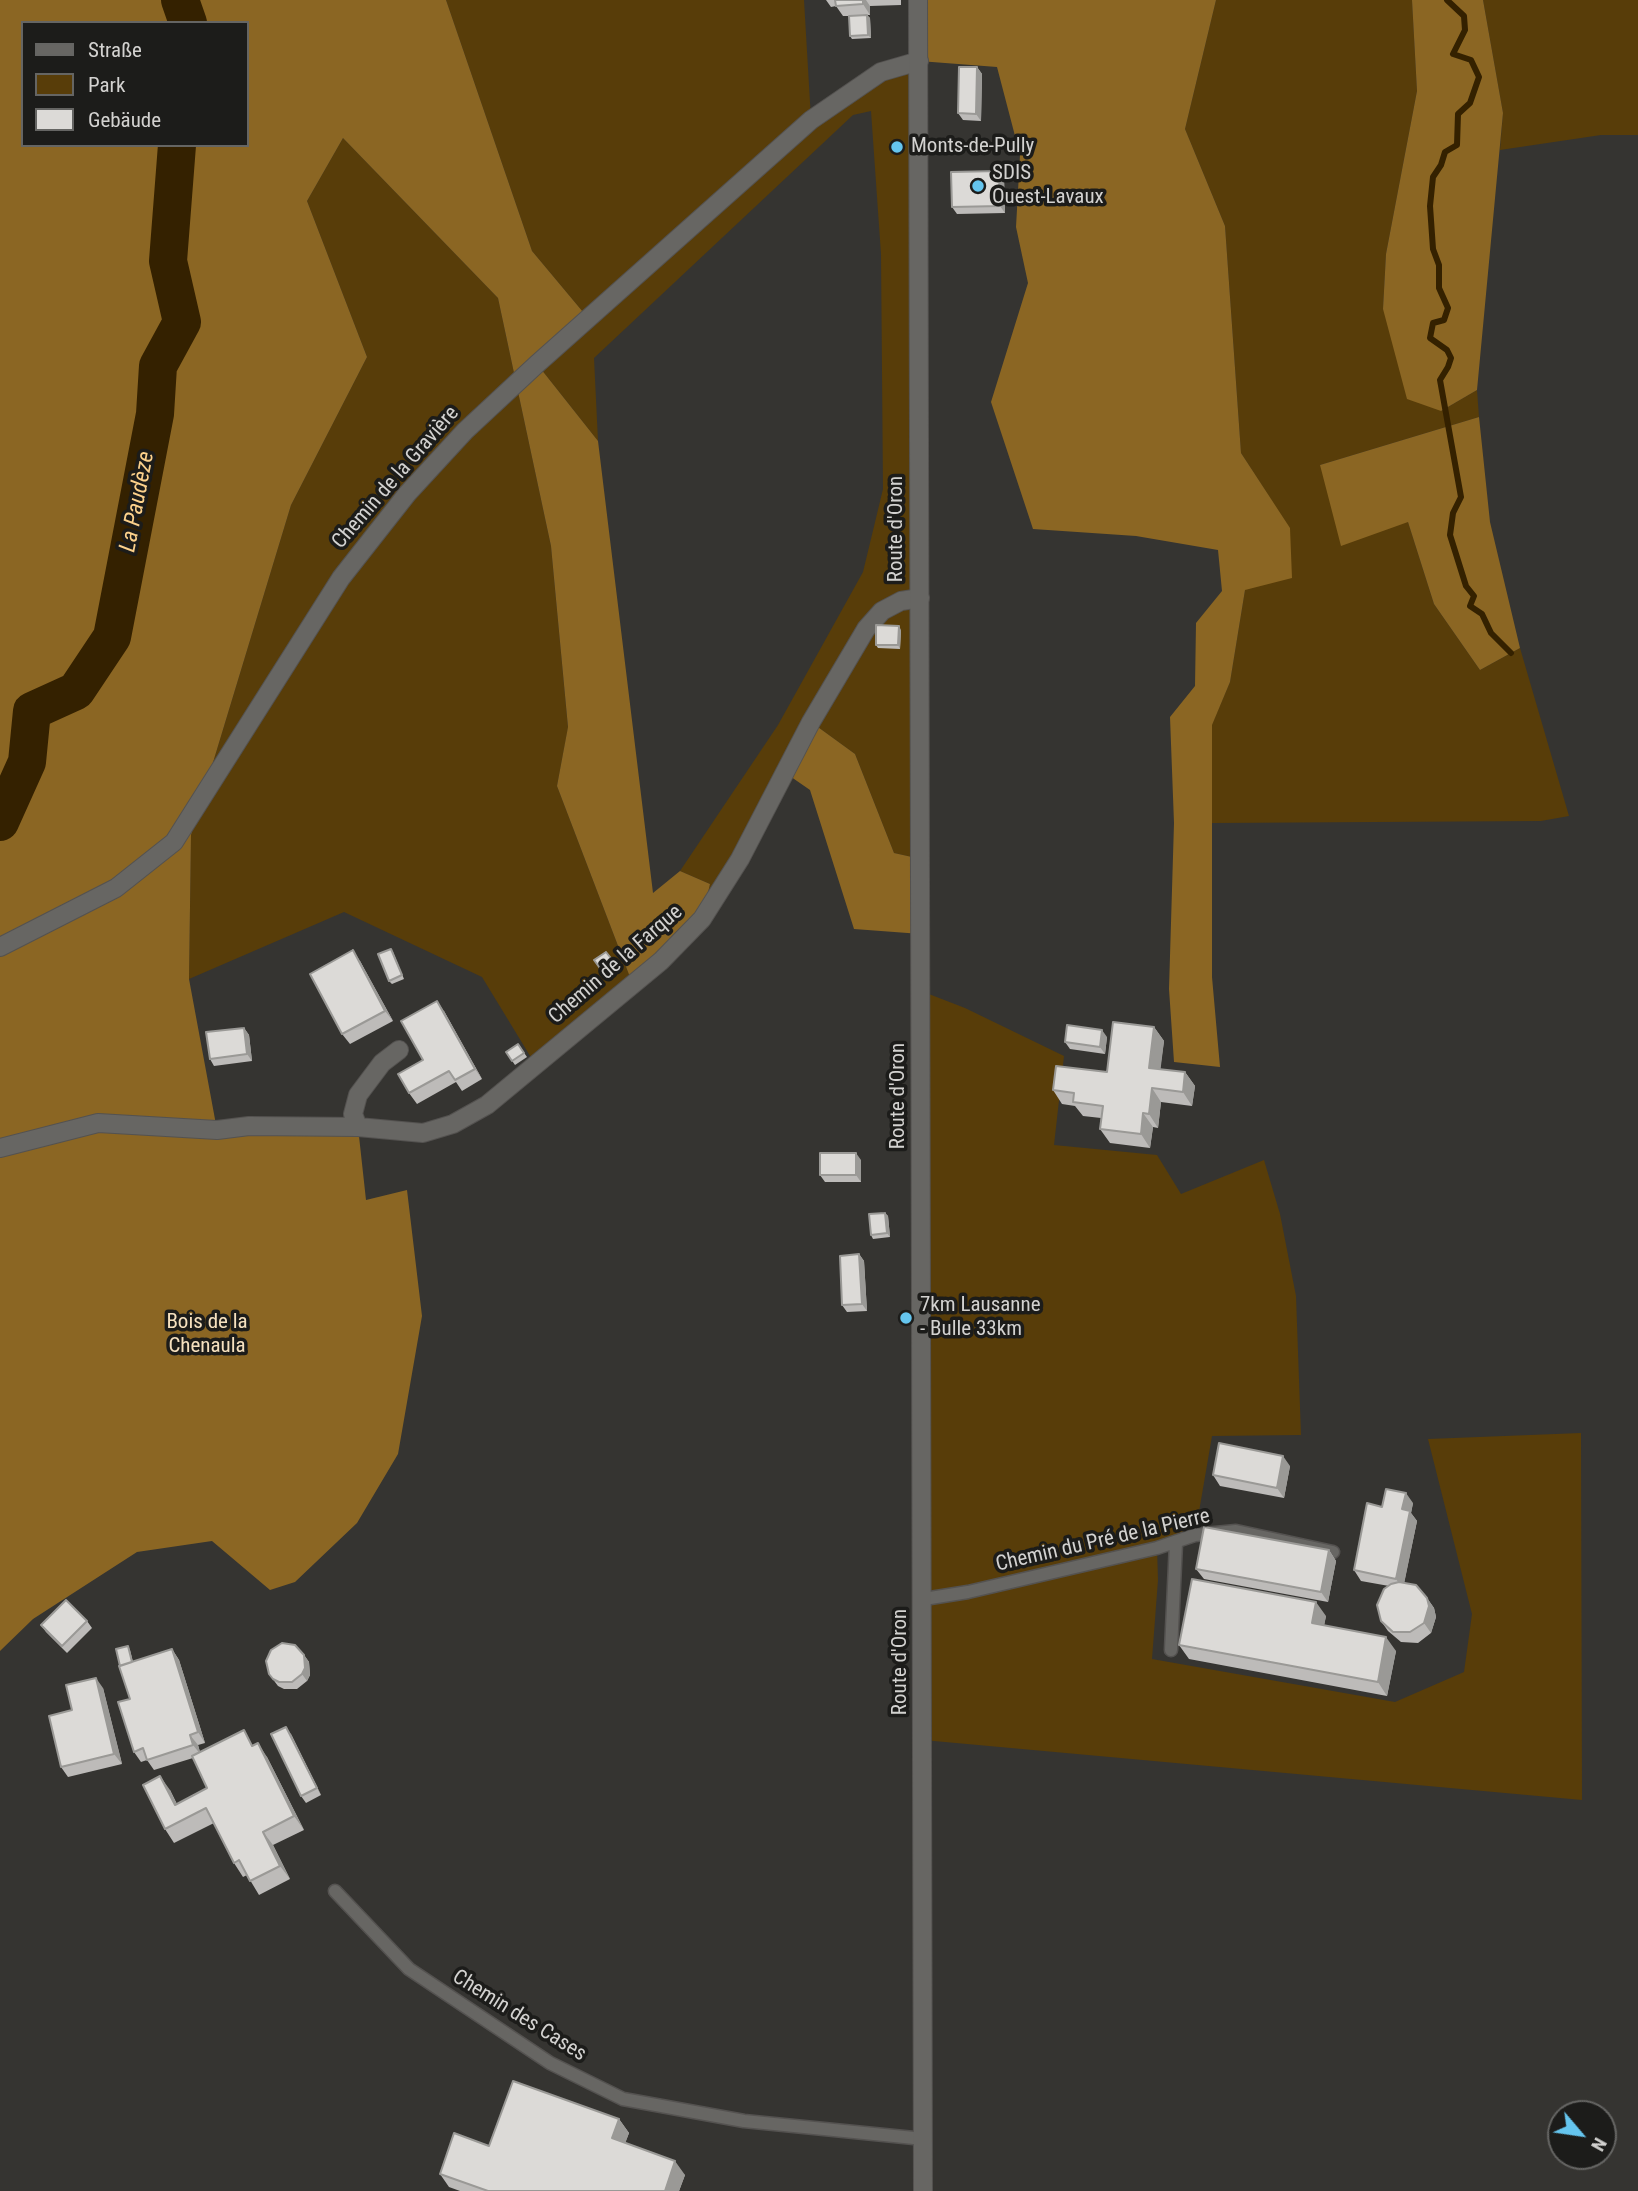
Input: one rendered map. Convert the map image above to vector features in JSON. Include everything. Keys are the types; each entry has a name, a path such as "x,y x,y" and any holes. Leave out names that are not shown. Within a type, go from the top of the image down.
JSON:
{"street":[{"name":"Route d'Oron","path":"919,0 923,2191"},
{"name":"Chemin de la Gravière","path":"0,947 116,888 174,842 341,578 407,494 465,431 811,120 881,72 919,61"},
{"name":"Chemin de la Farque","path":"0,1148 99,1123 217,1130 249,1126 358,1127 423,1133 453,1124 487,1105 675,949 702,919 740,859 811,722 866,629 882,611 901,601 920,598"},
{"path":"358,1127 353,1114 358,1095 382,1063 399,1050"}],"lane":[{"name":"Chemin du Pré de la Pierre","path":"923,1599 968,1592 1176,1543 1195,1535 1236,1531 1333,1552"},
{"path":"1171,1650 1176,1543"},
{"name":"Chemin des Cases","path":"335,1891 409,1969 550,2063 623,2099 744,2120 924,2139"}],"green space":[{"name":"Bois de la Chenaula","path":"0,0 446,0 532,251 588,318 537,364 598,441 653,893 680,871 710,884 702,919 633,985 557,786 568,727 551,546 498,298 343,138 307,201 367,357 291,505 191,835 189,979 217,1130 358,1127 366,1200 407,1190 422,1316 398,1454 357,1523 295,1582 270,1590 212,1541 137,1552 33,1619 0,1651"},
{"path":"446,0 804,0 811,119 919,61 921,859 894,853 855,754 811,722 702,919 710,884 680,871 778,725 863,572 883,489 881,254 871,111 853,115 594,358 598,441 537,364 588,318 532,251"},
{"path":"918,0 1216,0 1185,129 1225,226 1241,453 1290,528 1292,578 1245,590 1230,682 1212,725 1212,977 1220,1067 1174,1062 1169,989 1174,823 1170,717 1195,686 1196,623 1222,591 1218,550 1136,536 1033,529 991,402 1028,283 1016,227 1020,155 997,67 919,61"},
{"path":"1216,0 1412,0 1417,91 1386,254 1383,309 1441,411 1477,390 1479,417 1320,465 1408,522 1434,604 1480,670 1520,648 1569,816 1541,821 1211,823 1212,724 1230,682 1245,590 1290,529 1241,453 1225,226 1185,129"},
{"path":"1412,0 1483,0 1503,113 1477,390 1441,411 1407,399 1383,309 1386,254 1417,91"},
{"path":"1483,0 1638,0 1638,135 1601,135 1500,150 1503,113"},
{"path":"343,138 498,298 551,546 568,728 557,786 633,985 535,1064 482,977 344,912 189,979 191,835 291,505 367,357 307,201"},
{"path":"1479,417 1490,522 1520,648 1480,670 1434,604 1408,522 1341,546 1320,465"},
{"path":"811,722 855,754 894,853 921,859 921,934 854,929 810,790 784,772"},
{"path":"921,991 965,1008 1064,1056 1054,1145 1157,1155 1181,1194 1264,1160 1280,1214 1296,1296 1301,1435 1212,1436 1195,1535 1157,1548 1158,1580 1152,1659 1395,1702 1464,1672 1472,1614 1428,1439 1581,1433 1582,1800 923,1740"}],"building":[{"path":"835,0 863,0 863,4 836,6"},
{"path":"867,15 868,35 850,36 849,16"},
{"path":"959,67 977,67 976,114 958,113"},
{"path":"999,171 1000,206 952,207 951,172"},
{"path":"876,625 899,626 898,645 876,645"},
{"path":"391,949 402,975 389,981 378,954"},
{"path":"353,950 385,1011 342,1034 310,974"},
{"path":"606,952 614,962 602,971 594,960"},
{"path":"437,1001 475,1069 455,1080 449,1071 409,1093 398,1074 423,1060 401,1021"},
{"path":"1113,1022 1154,1027 1149,1068 1185,1072 1183,1092 1152,1088 1149,1114 1143,1113 1141,1134 1100,1129 1103,1106 1073,1102 1074,1093 1053,1090 1056,1066 1107,1072"},
{"path":"1067,1025 1102,1030 1100,1047 1065,1042"},
{"path":"244,1028 247,1054 210,1059 206,1032"},
{"path":"518,1044 524,1053 512,1061 506,1052"},
{"path":"820,1153 856,1153 856,1175 820,1175"},
{"path":"885,1213 887,1233 871,1235 869,1214"},
{"path":"859,1254 862,1304 842,1305 840,1256"},
{"path":"1219,1443 1283,1456 1277,1488 1213,1475"},
{"path":"1386,1489 1406,1493 1402,1509 1410,1511 1396,1579 1354,1570 1367,1503 1382,1507"},
{"path":"1204,1527 1329,1550 1321,1592 1196,1569"},
{"path":"1192,1579 1316,1602 1312,1623 1386,1637 1378,1682 1179,1645"},
{"path":"1399,1582 1416,1585 1427,1598 1429,1606 1424,1623 1410,1632 1393,1632 1381,1621 1377,1605 1384,1589"},
{"path":"66,1600 87,1621 62,1646 41,1625"},
{"path":"282,1643 295,1645 304,1655 305,1668 292,1682 279,1682 269,1674 266,1661 271,1650"},
{"path":"128,1646 132,1662 120,1666 116,1649"},
{"path":"172,1649 198,1732 190,1735 193,1745 147,1760 143,1748 134,1752 118,1702 130,1699 119,1666"},
{"path":"96,1678 114,1754 61,1767 49,1716 72,1710 66,1685"},
{"path":"286,1727 317,1788 301,1796 271,1734"},
{"path":"244,1730 252,1746 258,1743 294,1816 263,1832 280,1866 250,1881 239,1860 234,1863 206,1808 165,1829 143,1785 160,1776 175,1805 207,1788 192,1756"},
{"path":"513,2081 619,2119 612,2138 675,2161 665,2191 488,2191 440,2174 454,2133 489,2146"}],"waterway":[{"name":"La Paudèze","path":"180,0 187,21"},
{"path":"1447,0 1464,16 1465,30 1453,54 1471,60 1479,77 1470,103 1458,114 1457,145 1445,152 1433,177 1430,206 1433,249 1439,265 1439,288 1448,308 1444,320 1433,323 1430,338 1447,350 1451,358 1440,380 1461,497 1453,513 1450,535 1466,586 1474,596 1470,606 1482,614 1491,633 1511,653"},
{"name":"La Paudèze","path":"0,822 27,762 32,711 76,691 112,637 155,414 158,366 182,322 168,261 177,147"}],"place":[{"name":"Monts-de-Pully","path":"897,147"},
{"name":"SDIS Ouest-Lavaux","path":"978,186"},
{"name":"7km Lausanne - Bulle 33km","path":"906,1318"}]}
